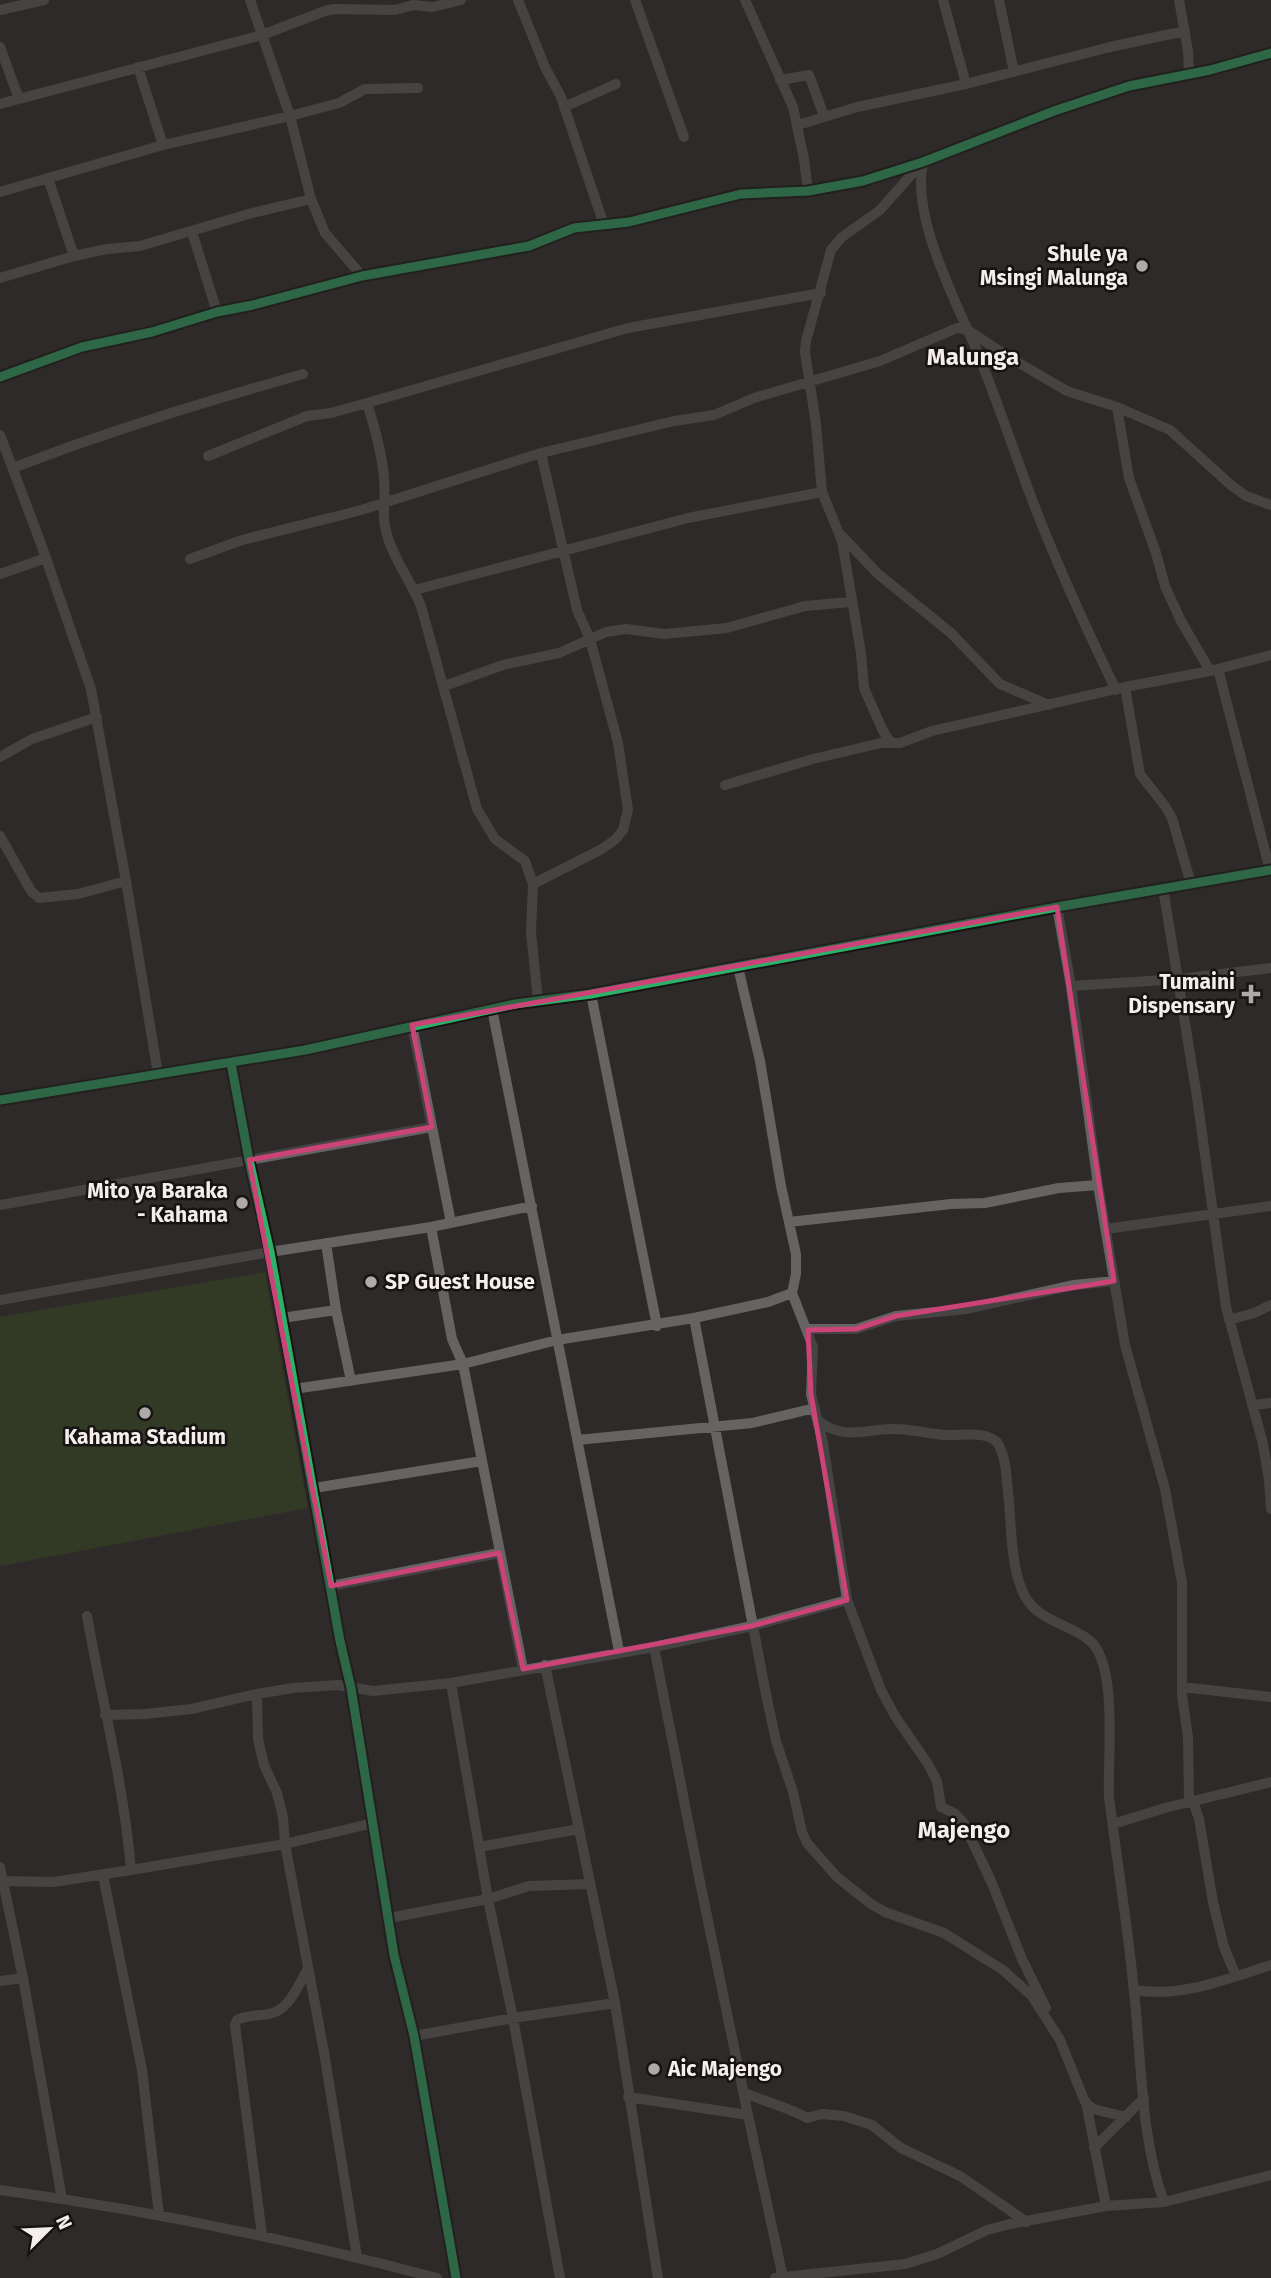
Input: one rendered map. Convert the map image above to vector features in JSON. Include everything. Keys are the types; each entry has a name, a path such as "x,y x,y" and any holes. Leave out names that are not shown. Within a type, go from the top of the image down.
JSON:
{"street":[{"path":"0,10 44,0"},
{"path":"250,0 290,117 311,199 325,233 362,276"},
{"path":"0,104 262,35 325,11 374,5 395,10 413,5 433,7 461,0"},
{"path":"518,0 564,107 604,225"},
{"path":"635,0 684,137"},
{"path":"745,0 793,107 808,191"},
{"path":"943,0 966,85"},
{"path":"999,0 1014,72"},
{"path":"1180,0 1189,73"},
{"path":"798,125 824,116 966,85 1110,47 1185,31"},
{"path":"0,47 19,99"},
{"path":"0,377 82,347 152,332 217,312 362,276 529,246 574,228 661,215 741,194 808,191 863,180 923,162 1054,111 1129,86 1210,70 1271,53"},
{"path":"138,67 163,145"},
{"path":"780,79 809,75 824,116"},
{"path":"564,107 616,84"},
{"path":"0,192 163,145 290,117 338,103 373,87 418,88"},
{"path":"891,743 866,695 839,534 822,492 816,424 808,380 806,341 829,255 834,246 842,237 880,210 923,162"},
{"path":"923,162 919,187 931,237 1072,596 1121,688 1140,774 1172,818 1191,884"},
{"path":"48,178 74,256"},
{"path":"0,278 74,256 140,246 252,213 311,199"},
{"path":"192,232 217,312"},
{"path":"208,456 307,416 368,403 628,328 821,293"},
{"path":"190,559 254,537 383,504 541,453 674,421 714,415 754,397 880,361 957,328 966,329 1067,391 1117,407 1170,430 1232,486 1246,496 1271,505"},
{"path":"13,468 71,445 303,374"},
{"path":"368,403 384,478 383,504 391,547 415,590 477,809 495,839 525,861 533,884 531,932 538,1001"},
{"path":"0,1100 305,1050 492,1009 591,994 1057,906 1270,870 1214,670 1181,621 1165,586 1149,531 1129,478 1117,407"},
{"path":"0,435 91,689 158,1074"},
{"path":"533,884 609,844 620,835 626,820 628,800 618,743 590,639 579,618 541,453"},
{"path":"415,590 688,518 822,492"},
{"path":"839,534 878,574 951,633 1000,684 1048,705"},
{"path":"0,574 46,558"},
{"path":"444,686 489,668 559,653 606,632 626,629 664,634 727,628 805,606 850,602"},
{"path":"724,785 786,766 901,743 932,731 1214,670 1271,655"},
{"path":"0,757 32,739 97,717"},
{"path":"0,836 31,891 40,898 78,894 126,881"},
{"path":"1163,888 1180,979 1229,1320 1267,1464 1271,1509"},
{"path":"1057,906 1071,986 1098,1185 1125,1345 1165,1489 1182,1583 1182,1687 1191,1801 1199,1819 1213,1902 1224,1947 1236,1976"},
{"path":"737,967 760,1061 796,1254 792,1293 813,1347 811,1387 819,1421 847,1600 881,1690 895,1716 932,1770 940,1791 941,1807 954,1813 963,1822 1060,2040 1086,2102 1106,2206"},
{"path":"1071,986 1180,979 1271,968"},
{"path":"591,994 657,1326"},
{"path":"492,1009 620,1651"},
{"path":"412,1026 451,1223"},
{"path":"231,1063 314,1488 351,1688 394,1955 414,2036 456,2278"},
{"path":"0,1205 432,1127"},
{"path":"789,1222 951,1204 985,1203 1059,1188 1098,1185"},
{"path":"0,1300 270,1252 431,1227 532,1206"},
{"path":"1106,1229 1271,1206"},
{"path":"431,1227 452,1339 463,1364 523,1669"},
{"path":"326,1243 336,1310 351,1381"},
{"path":"807,1329 856,1329 896,1316 966,1308 1026,1294 1114,1281"},
{"path":"295,1389 463,1364 557,1340 657,1326 768,1302 792,1293"},
{"path":"1229,1320 1254,1314 1271,1306"},
{"path":"282,1318 336,1310"},
{"path":"694,1318 776,1741 807,1843 838,1877 871,1904 885,1912 944,1933 1003,1970 1032,1996 1060,2040"},
{"path":"1252,1405 1271,1403"},
{"path":"577,1440 752,1423 816,1408"},
{"path":"819,1421 828,1429 842,1433 910,1430 946,1435 982,1435 997,1442 1005,1465 1021,1588 1038,1612 1088,1638 1097,1650 1109,1699 1111,1731 1107,1771 1134,1990 1148,2144 1164,2202"},
{"path":"314,1488 482,1461"},
{"path":"331,1586 499,1553"},
{"path":"105,1715 191,1709 257,1694 338,1685 373,1691 451,1683 654,1647 752,1626 847,1600"},
{"path":"87,1616 124,1812 131,1870"},
{"path":"654,1647 780,2278 905,2264 937,2254 987,2230 1106,2206 1164,2202 1271,2175"},
{"path":"545,1665 615,2003 658,2278"},
{"path":"451,1683 488,1899 513,2018 560,2278"},
{"path":"1182,1687 1271,1697"},
{"path":"257,1694 258,1739 264,1765 277,1793 283,1817 285,1844 324,2052 357,2257"},
{"path":"1112,1824 1271,1782"},
{"path":"2,1881 53,1882 131,1870 285,1844 373,1823"},
{"path":"479,1847 579,1829"},
{"path":"0,1867 23,1978 62,2199"},
{"path":"103,1874 142,2070 159,2215"},
{"path":"389,1918 488,1899 529,1886 590,1884"},
{"path":"1134,1990 1158,1994 1213,1984 1271,1965"},
{"path":"262,2235 235,2025 237,2020 244,2017 280,2012 286,2007 307,1969"},
{"path":"0,1981 23,1978"},
{"path":"414,2036 615,2003"},
{"path":"743,2092 767,2103 796,2111 807,2118 822,2114 844,2116 872,2125 901,2148 960,2176 1027,2222"},
{"path":"628,2097 748,2115"},
{"path":"1094,2148 1144,2098"},
{"path":"1086,2102 1093,2109 1126,2118"},
{"path":"0,2190 159,2215 262,2235 437,2278"}],"highlighted area":[{"path":"1057,907 1114,1281 896,1316 856,1329 808,1330 811,1394 847,1600 752,1626 523,1669 499,1553 331,1586 249,1160 432,1127 412,1025"}],"green space":[{"name":"Kahama Stadium","path":"265,1272 308,1508 0,1566 0,1317"}],"cycle path":[{"path":"0,377 82,347 152,332 217,312 362,276 529,246 574,228 629,222 741,194 808,191 863,181 923,162 1054,111 1129,86 1210,70 1271,53"},
{"path":"0,1100 305,1050 515,1004 591,994 1271,870"},
{"path":"231,1063 270,1252 340,1641 351,1688 394,1955 414,2036 456,2278"}],"place":[{"name":"Shule ya Msingi Malunga","path":"1142,266"},
{"name":"Tumaini Dispensary","path":"1251,994"},
{"name":"Mito ya Baraka - Kahama","path":"242,1203"},
{"name":"SP Guest House","path":"371,1282"},
{"name":"Kahama Stadium","path":"145,1413"},
{"name":"Aic Majengo","path":"654,2069"}],"district":[{"name":"Malunga","path":"973,357"},
{"name":"Majengo","path":"964,1830"}]}
